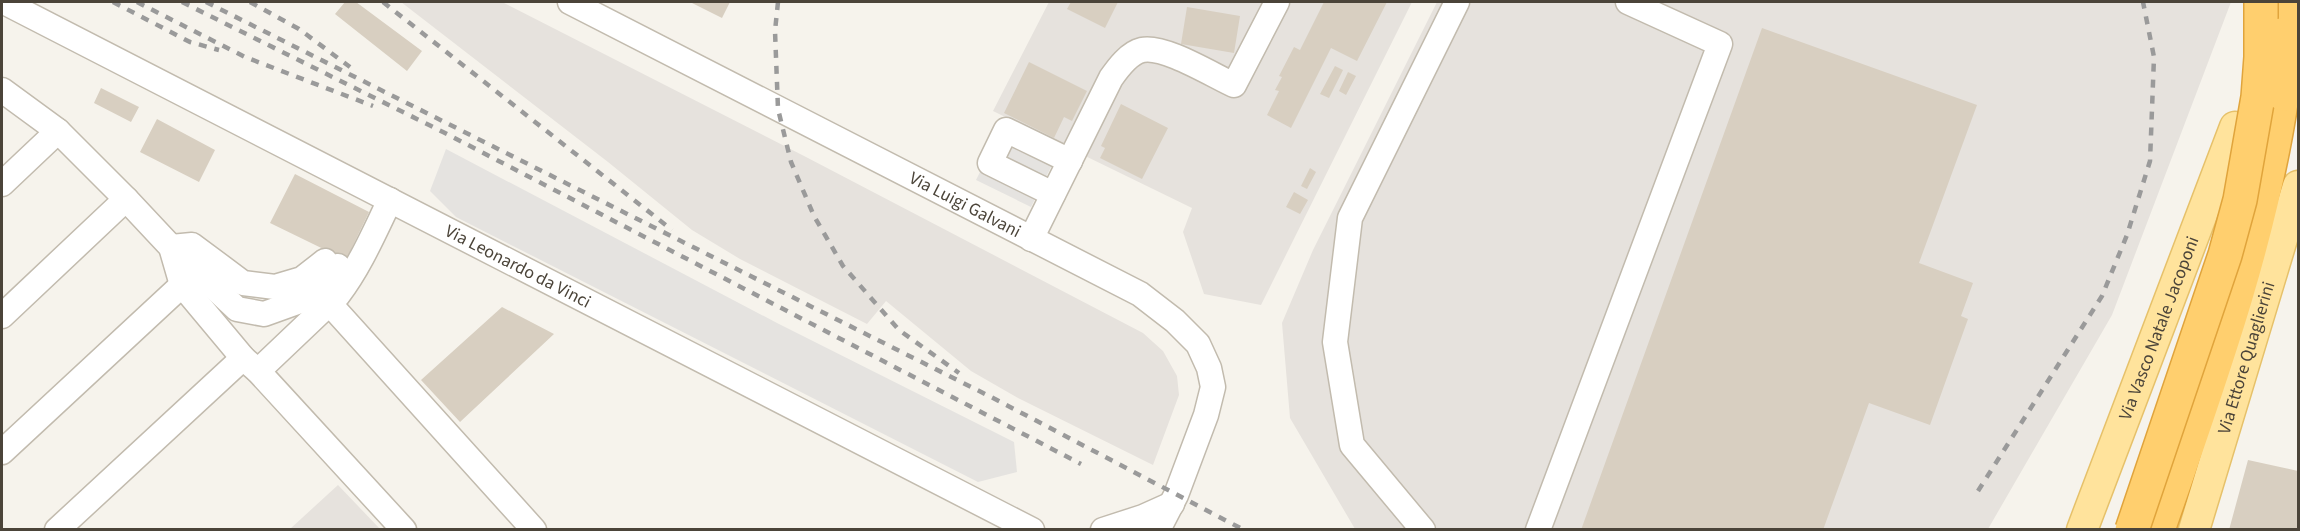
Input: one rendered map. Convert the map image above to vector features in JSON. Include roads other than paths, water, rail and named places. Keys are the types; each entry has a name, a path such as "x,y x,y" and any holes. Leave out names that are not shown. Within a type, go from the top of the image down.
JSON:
{"highway":[{"path":"2132,530 2225,255 2240,200 2258,97 2261,2"},
{"path":"2281,2 2283,93"},
{"path":"2158,530 2252,244 2274,151 2290,57 2292,2"}],"main road":[{"name":"Via Vasco Natale Jacoponi","path":"2082,530 2235,127"},
{"name":"Via Ettore Quaglierini","path":"2194,530 2298,186"}],"street":[{"name":"Via Leonardo da Vinci","path":"4,2 1032,530"},
{"name":"Via Luigi Galvani","path":"570,2 1140,294 1175,321 1198,344 1209,368 1214,387 1206,415 1172,504 1158,530"},
{"path":"1031,239 1111,78 1122,62 1140,50 1159,49 1234,85 1277,2"},
{"path":"1424,530 1352,445 1335,342 1350,218 1457,2"},
{"path":"1538,530 1720,44 1628,2"},
{"path":"2,90 58,131 171,247 237,309 264,314 303,300 323,297"},
{"path":"1053,194 990,163 1006,130 1070,161"},
{"path":"2,184 58,131"},
{"path":"2,316 126,199"},
{"path":"57,530 251,364 323,297 348,281 361,261 390,200"},
{"path":"171,247 192,245 243,283 275,287 302,279 332,263 323,297"},
{"path":"171,247 182,285 251,364 404,530"},
{"path":"2,452 182,285"},
{"path":"323,297 534,530"},
{"path":"1103,530 1143,517 1172,504 1175,530"}],"railway":[{"path":"113,2 190,42 219,50"},
{"path":"137,2 245,57 373,106"},
{"path":"182,2 443,132 1081,464"},
{"path":"206,2 995,399 1244,530"},
{"path":"250,2 299,29 350,67"},
{"path":"383,2 672,230"},
{"path":"778,2 775,31 778,109 791,162 814,216 843,266 899,330 959,373"},
{"path":"1978,491 2102,296 2127,235 2150,161 2154,57 2143,2"}]}
